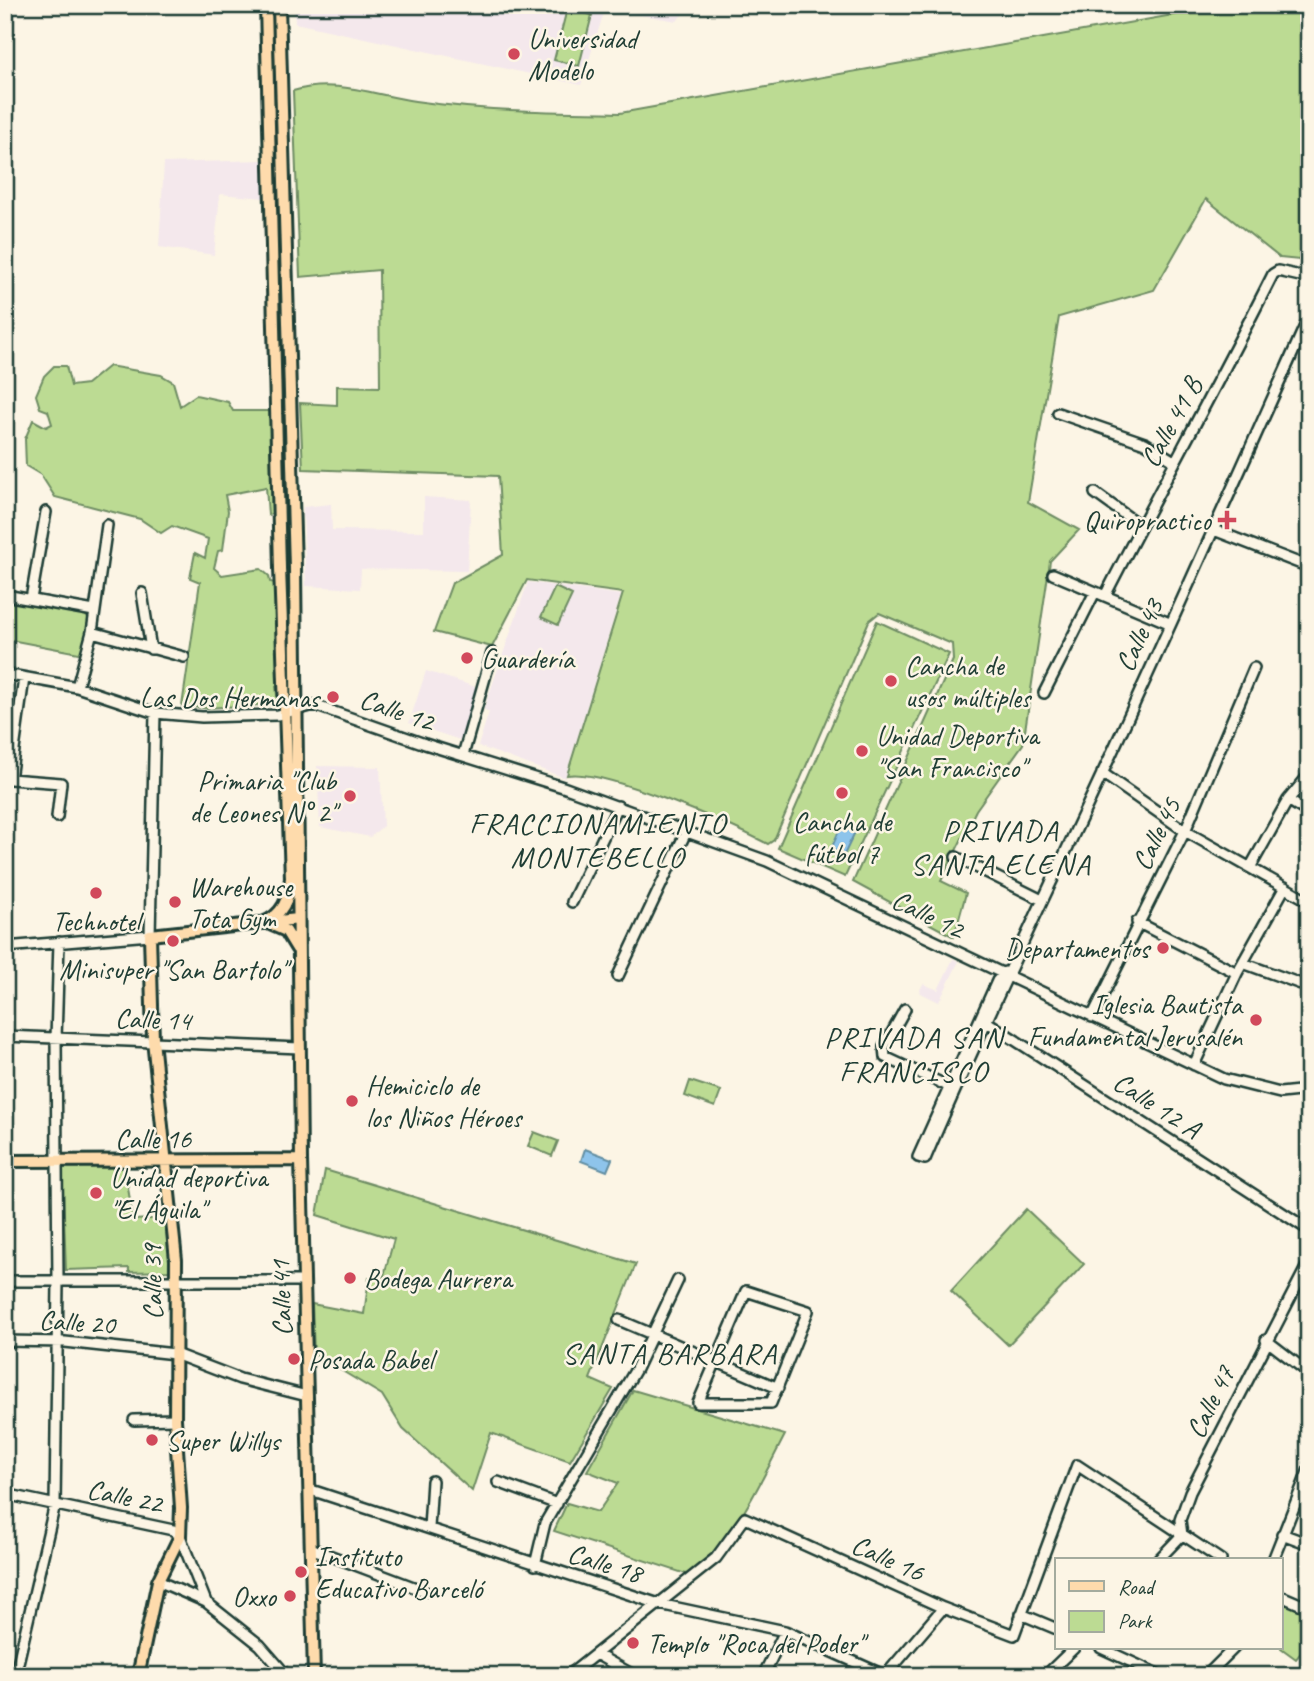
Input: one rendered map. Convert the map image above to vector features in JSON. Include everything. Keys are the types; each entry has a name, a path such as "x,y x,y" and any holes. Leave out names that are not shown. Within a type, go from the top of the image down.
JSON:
{"main road":[{"path":"263,923 282,909 290,889 266,5"},
{"name":"Calle 41","path":"279,5 295,568 303,1281 313,1549 314,1676"},
{"path":"280,568 295,568"},
{"path":"150,935 298,919"},
{"path":"263,923 286,931 294,941 299,958"},
{"name":"Calle 39","path":"138,1676 158,1581 180,1536 175,1419 176,1283 168,1161 153,1040 150,935"},
{"name":"Calle 16","path":"5,1161 301,1160"}],"street":[{"name":"Calle 41 B","path":"1105,596 1139,525 1220,383 1273,274 1278,271 1309,278"},
{"name":"Calle 43","path":"951,1087 1102,773 1309,317"},
{"path":"1058,413 1144,443 1174,461"},
{"path":"1095,493 1139,525"},
{"path":"31,599 46,512"},
{"path":"78,687 92,632 107,525"},
{"path":"1214,530 1309,567"},
{"path":"1053,574 1169,623"},
{"path":"1044,693 1095,592"},
{"path":"142,593 151,649"},
{"path":"5,594 94,611"},
{"path":"92,632 184,657"},
{"path":"463,755 492,653"},
{"name":"Calle 45","path":"1093,1017 1137,922 1185,831 1254,668"},
{"name":"Calle 12","path":"5,674 78,687 155,713 202,717 285,713 314,705 688,830 778,867 1194,1065 1251,1087 1280,1093 1309,1090"},
{"path":"24,678 10,779 61,783 57,817"},
{"name":"Calle 39","path":"150,935 155,713"},
{"path":"1102,773 1185,831 1309,901"},
{"path":"1251,866 1288,800 1309,775"},
{"path":"1288,800 1309,813"},
{"path":"572,902 618,806"},
{"path":"618,976 688,830"},
{"path":"956,857 1042,900"},
{"path":"1194,1065 1237,973 1285,887"},
{"path":"1137,922 1237,973"},
{"path":"5,947 150,935"},
{"path":"15,1676 55,1504 58,1282 56,1039 59,942"},
{"path":"1243,963 1309,987"},
{"path":"905,1009 884,1047 885,1057 951,1087"},
{"name":"Calle 12 A","path":"984,1020 1309,1230"},
{"name":"Calle 14","path":"5,1036 300,1048"},
{"path":"951,1087 925,1159 918,1157 951,1087"},
{"name":"Calle 47","path":"1179,1533 1180,1520 1190,1492 1266,1340 1309,1262"},
{"path":"535,1565 545,1523 652,1336 678,1280"},
{"path":"5,1281 303,1281"},
{"path":"746,1291 808,1311 771,1402 698,1403 715,1362 746,1291"},
{"path":"619,1320 778,1388"},
{"path":"1266,1340 1309,1373"},
{"name":"Calle 20","path":"5,1341 56,1342 175,1354 240,1379 307,1396"},
{"path":"134,1420 175,1419"},
{"path":"1055,1628 1021,1614 1077,1465 1217,1558"},
{"path":"1274,1558 1309,1469"},
{"path":"429,1528 432,1481"},
{"path":"498,1482 557,1504"},
{"name":"Calle 18","path":"311,1490 659,1604 785,1631 885,1676"},
{"name":"Calle 22","path":"5,1494 173,1530 180,1536 188,1564 206,1602 260,1645 287,1676"},
{"name":"Calle 16","path":"659,1604 716,1558 745,1518 943,1608 1014,1635 1021,1614"},
{"path":"1160,1558 1179,1533"},
{"path":"1282,1534 1309,1544"},
{"path":"313,1549 424,1591"},
{"path":"158,1581 206,1602"},
{"path":"1282,1598 1309,1608"},
{"path":"568,1676 659,1604"},
{"path":"885,1676 943,1608"},
{"path":"763,1676 785,1631"},
{"path":"1045,1676 1072,1650"},
{"path":"1105,1650 1162,1676"},
{"path":"1206,1676 1232,1650"},
{"path":"596,1654 635,1676"}],"shaded area":[{"name":"Universidad Modelo","path":"294,5 690,5 677,21 605,9 581,85 295,23"},
{"path":"265,160 264,198 220,194 214,255 159,247 164,163"},
{"path":"424,497 471,500 467,571 361,569 360,589 306,586 303,507 331,504 332,530 424,531"},
{"path":"528,582 621,595 565,778 478,746 489,712 484,709"},
{"path":"426,671 476,687 460,740 409,723"},
{"name":"Primaria \"Club de Leones N° 2\"","path":"317,766 380,767 383,826 370,837 320,827"},
{"path":"953,959 959,961 939,1002 919,992 923,984 938,990"}],"green space":[{"path":"1229,5 1309,5 1309,261 1280,258 1206,199 1154,290 1059,317 1028,502 1079,530 1050,561 1023,744 976,810 941,881 966,893 954,937 853,882 953,660 952,644 879,613 869,621 774,840 768,844 698,812 637,789 585,775 567,775 623,593 527,580 492,647 434,632 452,583 503,555 498,476 303,469 300,403 337,405 337,386 380,387 379,270 300,277 293,91 308,87 339,87 466,107 620,113"},
{"path":"567,9 592,15 579,66 554,60"},
{"path":"54,366 66,366 71,386 87,384 109,366 161,375 173,382 180,406 196,395 228,402 233,411 272,411 275,513 268,515 266,487 225,495 228,511 223,550 218,551 214,568 222,575 261,569 269,576 270,582 276,583 281,684 276,686 278,704 205,708 182,706 200,582 190,578 195,553 205,558 208,539 172,526 161,533 140,519 55,497 41,475 26,466 25,439 33,420 46,427 52,424 48,411 40,408 36,395 44,376"},
{"path":"284,584 289,584 290,695"},
{"path":"555,587 572,595 558,625 541,617"},
{"path":"5,599 85,615 89,619 84,654 5,639"},
{"name":"Unidad Deportiva \"San Francisco\"","path":"877,621 949,654 845,877 778,848"},
{"path":"690,1081 721,1091 715,1107 685,1096"},
{"path":"534,1132 558,1141 552,1156 528,1146"},
{"name":"Unidad deportiva \"El Águila\"","path":"62,1163 125,1168 133,1220 170,1218 172,1271 129,1272 129,1268 66,1270"},
{"path":"325,1170 636,1264 590,1379 613,1389 570,1461 491,1433 472,1491 403,1429 382,1395 314,1354 312,1304 364,1314 369,1278 383,1279 394,1239 317,1215"},
{"path":"1026,1209 1084,1264 1008,1345 951,1291"},
{"path":"633,1390 785,1435 733,1529 720,1546 689,1575 554,1531 567,1503 598,1512 618,1483 587,1471"},
{"path":"1290,1601 1309,1612 1309,1643 1296,1659 1282,1649 1282,1608"}],"water":[{"path":"842,824 856,830 844,855 831,849"},
{"path":"585,1149 612,1159 607,1171 581,1161"}],"place":[{"name":"Universidad Modelo","path":"514,54"},
{"name":"Quiropractico","path":"1227,520"},
{"name":"Guardería","path":"467,658"},
{"name":"Cancha de usos múltiples","path":"891,681"},
{"name":"Las Dos Hermanas","path":"333,697"},
{"name":"Unidad Deportiva \"San Francisco\"","path":"862,751"},
{"name":"Cancha de fútbol 7","path":"842,793"},
{"name":"Primaria \"Club de Leones N° 2\"","path":"350,796"},
{"name":"Technotel","path":"96,893"},
{"name":"Warehouse Tota Gym","path":"175,902"},
{"name":"Minisuper \"San Bartolo\"","path":"173,941"},
{"name":"Departamentos","path":"1163,948"},
{"name":"Iglesia Bautista Fundamental Jerusalén","path":"1256,1020"},
{"name":"Hemiciclo de los Niños Héroes","path":"352,1101"},
{"name":"Unidad deportiva \"El Águila\"","path":"96,1193"},
{"name":"Bodega Aurrera","path":"350,1278"},
{"name":"Posada Babel","path":"294,1359"},
{"name":"Super Willys","path":"152,1440"},
{"name":"Instituto Educativo Barceló","path":"301,1572"},
{"name":"Oxxo","path":"290,1596"},
{"name":"Templo \"Roca del Poder\"","path":"633,1643"}],"district":[{"name":"FRACCIONAMIENTO MONTEBELLO","path":"598,840"},
{"name":"PRIVADA SANTA ELENA","path":"1001,847"},
{"name":"PRIVADA SAN FRANCISCO","path":"914,1054"},
{"name":"SANTA BARBARA","path":"670,1353"}]}
